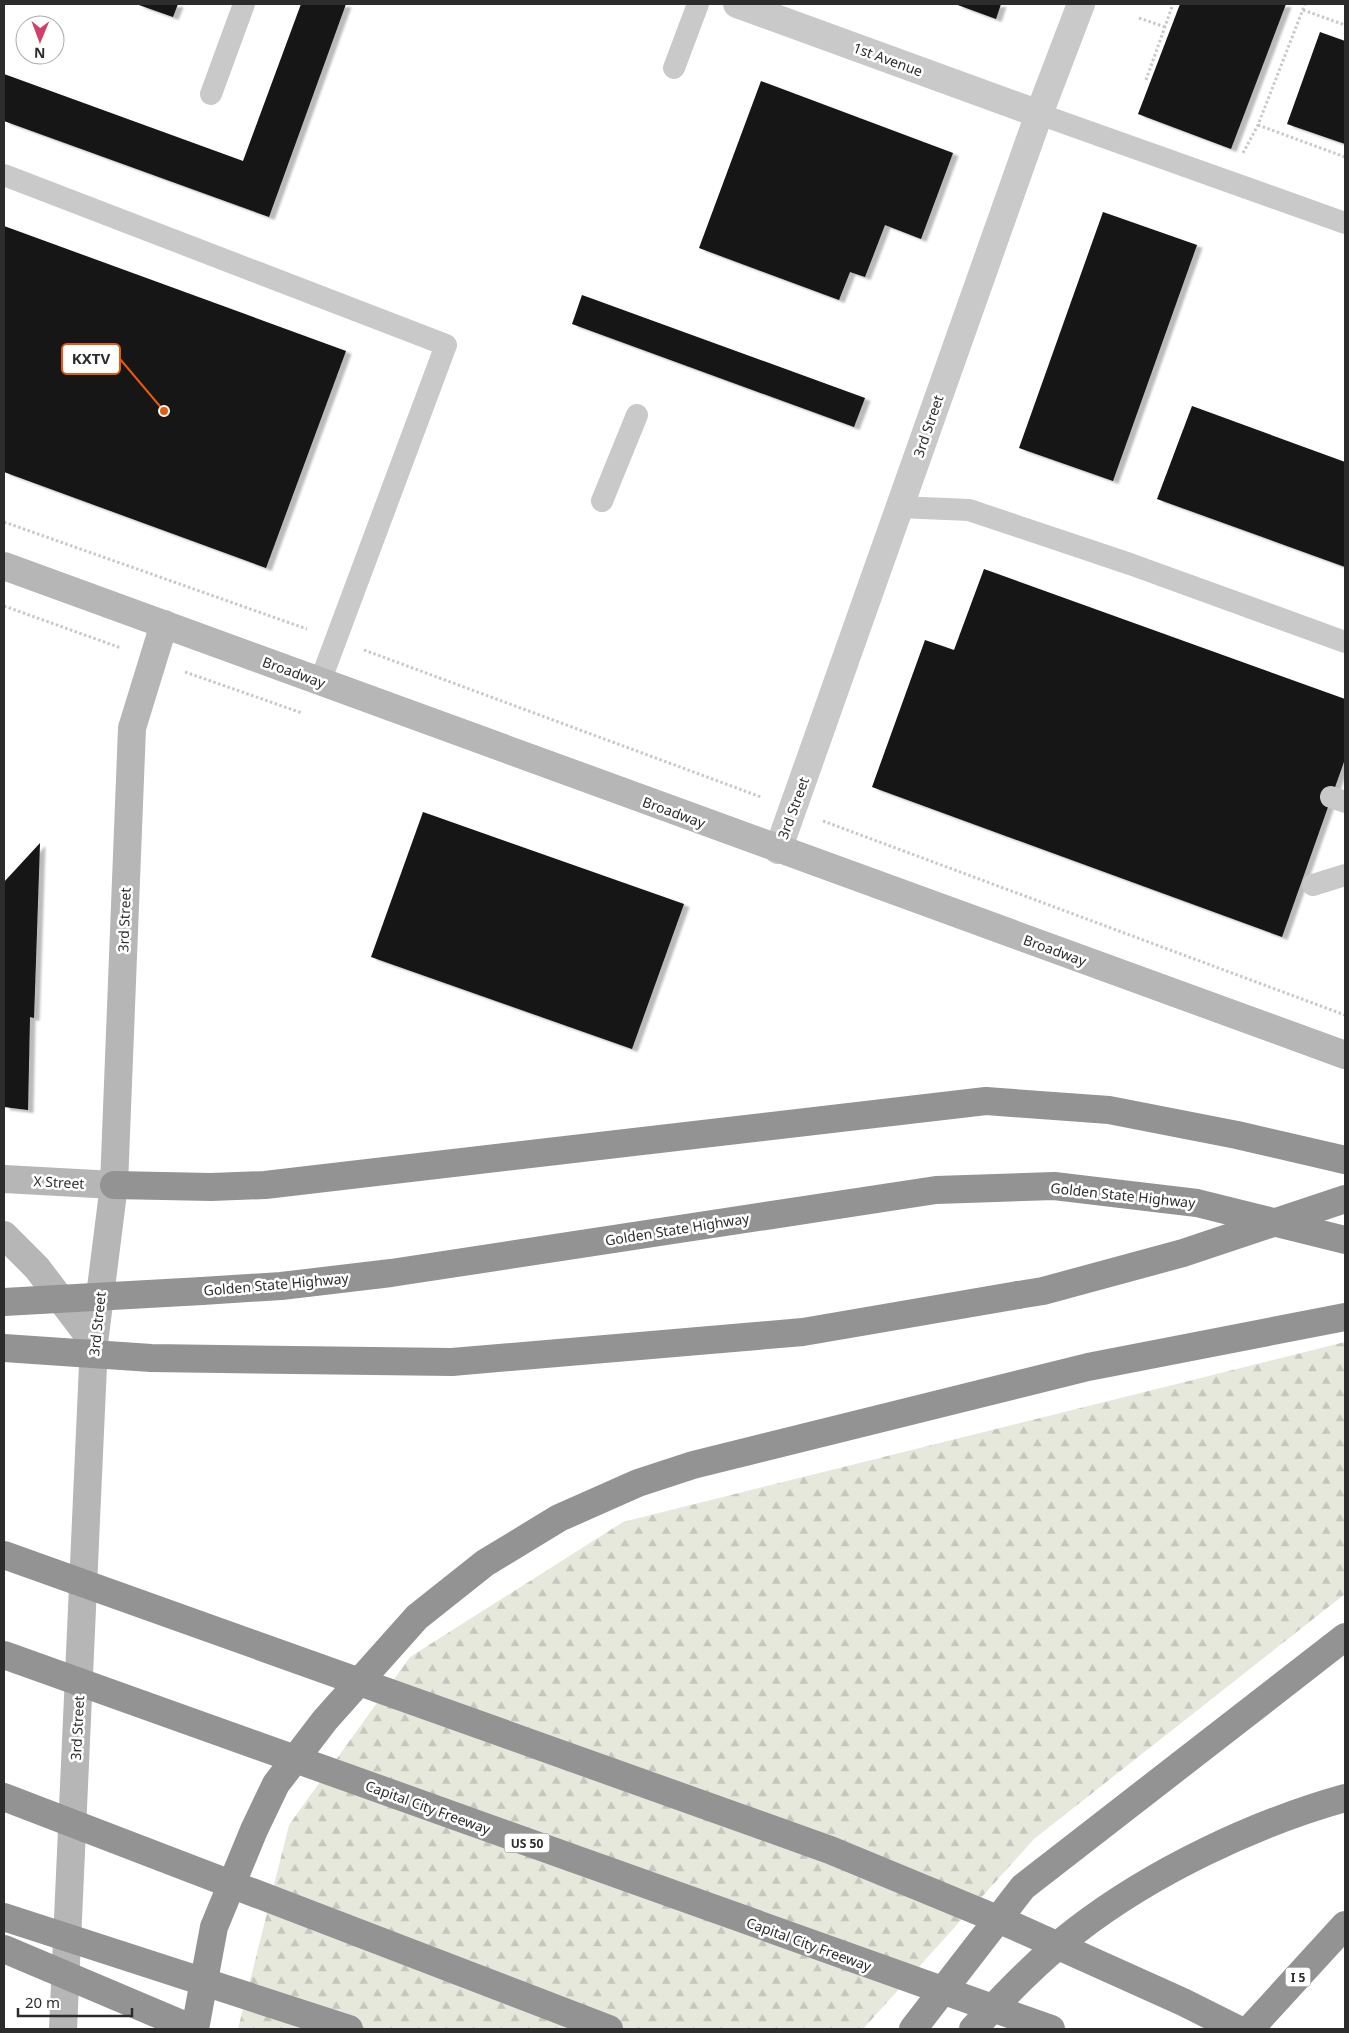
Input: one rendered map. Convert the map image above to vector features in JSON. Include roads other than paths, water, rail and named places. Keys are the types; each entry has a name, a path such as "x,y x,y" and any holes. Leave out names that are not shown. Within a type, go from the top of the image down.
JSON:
{"highway":[{"path":"114,1185 211,1187 264,1184 986,1101 1109,1110 1237,1134 1345,1160"},
{"name":"Golden State Highway","path":"4,1302 281,1286 391,1273 936,1190 1054,1186 1197,1203 1345,1240"},
{"path":"4,1348 152,1358 452,1362 803,1332 1043,1291 1183,1253 1345,1199"},
{"path":"4,1949 194,2029 214,1927 254,1830 276,1784 325,1720 417,1616 485,1563 559,1518 638,1483 693,1465 1088,1367 1345,1317"},
{"path":"4,1555 830,1850 1014,1926 1183,2002 1237,2029"},
{"path":"913,2029 1023,1887 1345,1637"},
{"name":"Capital City Freeway","path":"4,1655 1051,2029"},
{"path":"4,1796 609,2029"},
{"path":"973,2029 1015,1984 1078,1929 1155,1878 1238,1837 1317,1806 1345,1798"},
{"path":"4,1917 349,2029"},
{"name":"I 5","path":"1250,2029 1345,1925"}],"street":[{"name":"1st Avenue","path":"737,4 1039,114"},
{"name":"3rd Street","path":"778,850 1039,114 1081,4"},
{"name":"Broadway","path":"4,566 778,850 1345,1055"},
{"name":"3rd Street","path":"63,2029 94,1342 114,1185 132,728 164,624"},
{"name":"X Street","path":"4,1179 114,1185"},
{"path":"4,1235 37,1268 94,1342"}],"lane":[{"path":"211,94 244,4"},
{"path":"674,68 698,4"},
{"path":"1039,114 1345,223"},
{"path":"4,176 446,345 320,682"},
{"path":"602,502 637,415"},
{"path":"899,507 969,510 1130,564 1345,642"},
{"path":"1313,885 1345,875"}],"place":[{"name":"KXTV","path":"164,411"}]}
